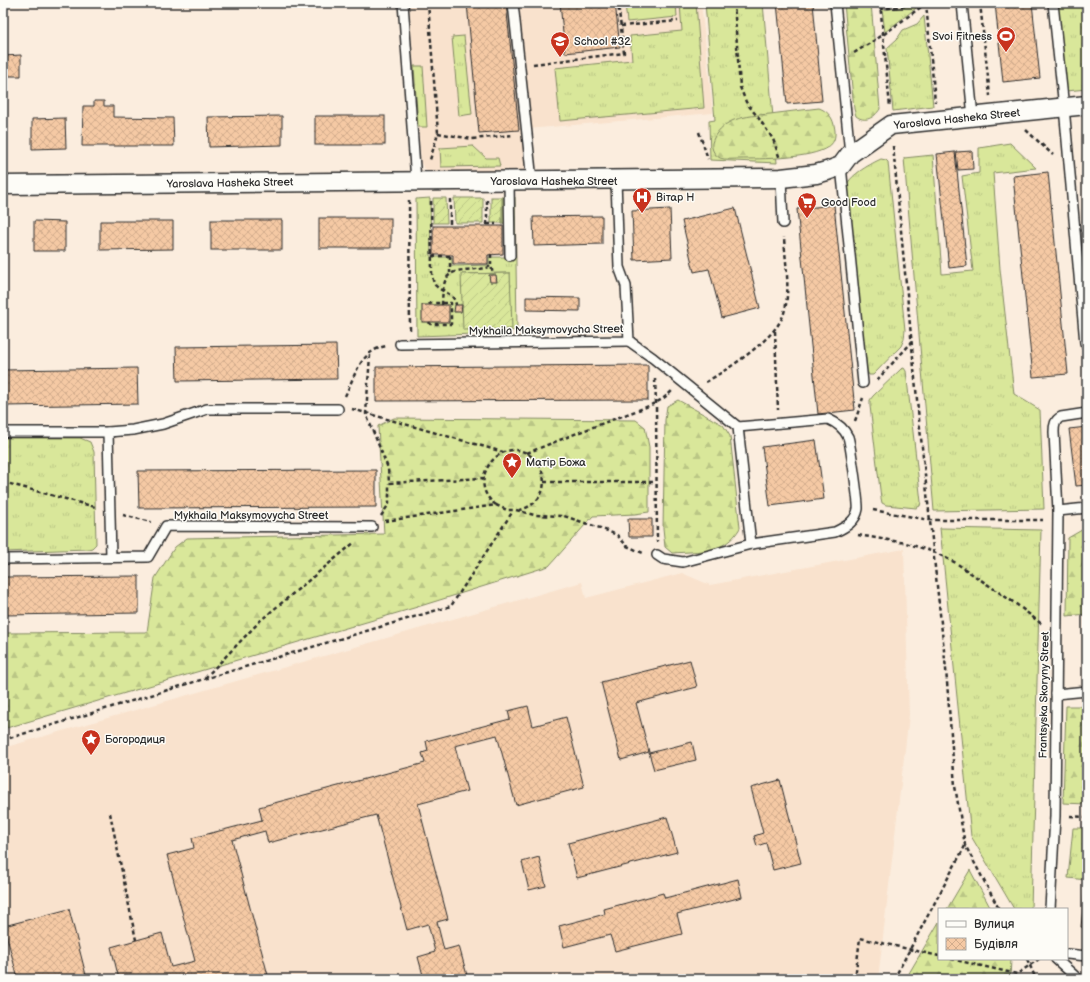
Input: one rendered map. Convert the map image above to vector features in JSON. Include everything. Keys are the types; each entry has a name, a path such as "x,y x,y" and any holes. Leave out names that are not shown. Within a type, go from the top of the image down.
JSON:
{"street":[{"name":"Yaroslava Hasheka Street","path":"3,185 413,187 509,181 616,180 782,172 816,174 827,171 845,160 891,125 1087,105"}],"lane":[{"path":"402,3 413,187"},
{"path":"513,3 532,181"},
{"path":"835,3 841,61 845,160 864,383"},
{"path":"962,3 973,117"},
{"path":"1053,3 1070,170 1085,343"},
{"path":"782,172 783,223"},
{"name":"Mykhaila Maksymovycha Street","path":"400,344 629,341 626,286 619,266 616,180"},
{"path":"509,181 510,256"},
{"path":"629,341 683,381 738,427 751,544"},
{"path":"3,432 108,432 151,427 206,409 339,407"},
{"name":"Frantsyska Skoryny Street","path":"1050,908 1055,816 1058,515 1054,424 1058,418 1061,417 1087,413"},
{"path":"657,555 663,559 683,562 751,544 835,532 846,528 853,521 859,508 849,439 843,428 837,423 828,419 738,427"},
{"path":"108,432 111,557"},
{"path":"1058,515 1087,508"},
{"name":"Mykhaila Maksymovycha Street","path":"3,559 148,556 166,526 375,525"},
{"path":"1056,694 1087,691"},
{"path":"1068,954 1087,956"},
{"path":"1057,960 1078,979"}],"path":[{"path":"428,3 438,133 429,163"},
{"path":"520,66 624,53 618,3"},
{"path":"734,3 740,87 746,102 773,140 782,172"},
{"path":"880,3 890,109"},
{"path":"841,61 883,35 926,3"},
{"path":"880,9 926,3"},
{"path":"926,3 935,104"},
{"path":"980,3 991,103"},
{"path":"621,26 678,21"},
{"path":"1023,128 1070,170"},
{"path":"699,132 709,160"},
{"path":"438,133 472,139 527,134"},
{"path":"893,143 946,669 955,786 965,845 998,908"},
{"path":"413,187 411,328 408,338 400,344 378,348 370,354 357,369 339,407 503,452"},
{"path":"450,192 450,226"},
{"path":"431,199 433,281 436,286 454,298 456,305"},
{"path":"487,200 487,226"},
{"path":"694,390 739,360 775,330 784,313 787,297 783,223"},
{"path":"491,254 493,275"},
{"path":"432,256 450,255 450,274"},
{"path":"442,304 442,290 444,282 450,274 463,270 487,268 491,265"},
{"path":"429,306 430,303 451,303 451,324 430,324 429,322"},
{"path":"775,330 778,423"},
{"path":"875,382 912,342"},
{"path":"204,679 261,620 375,525 389,504 388,468 366,414 370,354"},
{"path":"515,510 534,515 564,516 617,535 627,546 634,550 657,555 656,403 653,358"},
{"path":"527,454 665,399 683,381"},
{"path":"849,439 865,394"},
{"path":"515,450 527,454 533,457 543,472 544,482 541,494 536,501 525,508 507,510 496,505 487,493 484,484 484,478 489,463 503,452 515,450"},
{"path":"389,483 484,478"},
{"path":"3,482 166,526"},
{"path":"544,482 656,482"},
{"path":"375,525 496,505"},
{"path":"859,508 930,520 1058,515"},
{"path":"3,740 451,606 515,510"},
{"path":"835,532 906,543 934,552 956,563 1016,604 1057,637"},
{"path":"110,813 136,940"},
{"path":"894,979 965,845"},
{"path":"855,979 860,938 938,956"},
{"path":"955,960 1017,974 1038,960"},
{"path":"1028,960 1036,979"}],"shaded area":[{"name":"School #32","path":"409,3 701,3 713,113 527,129 531,172 430,172 424,168 421,163"},
{"path":"904,549 909,715 878,979 3,979 3,748 582,582 586,598 682,573 710,585"}],"green space":[{"path":"625,3 676,3 677,17 627,22"},
{"path":"680,3 696,3 704,108 560,121 555,68 632,60 630,36 682,31"},
{"path":"705,3 763,3 777,163 710,160 709,121 715,120"},
{"path":"844,3 871,3 880,109 875,115 866,119 856,116 854,109"},
{"path":"1057,3 1087,3 1087,89 1066,91"},
{"path":"920,5 885,32 882,10"},
{"path":"924,16 933,106 893,111 887,48 897,39 903,30 917,24"},
{"path":"464,36 472,114 459,116 452,37"},
{"path":"414,66 423,66 427,127 418,127"},
{"path":"819,108 827,112 830,116 835,131 833,143 820,151 785,158 724,159 715,154 713,150 713,139 723,126 734,120 752,116"},
{"path":"1010,143 1036,168 993,173 1000,269 1014,394 1040,410 1044,509 934,511 904,158 933,155 942,274 973,271 962,176 979,173 979,148"},
{"path":"473,146 486,158 498,158 500,166 441,167 440,148"},
{"path":"881,159 888,162 905,330 904,339 901,346 873,375 869,375 867,371 846,189 852,177 867,166"},
{"path":"491,197 502,197 502,223 491,223"},
{"path":"502,197 515,197 517,329 506,333 417,336 416,199 430,198 431,257 452,257 452,266 489,265 489,257 505,257 505,223 502,223","holes":["510,273 511,329 461,274"]},
{"path":"433,198 446,198 447,223 433,223"},
{"path":"454,198 483,198 483,223 455,223"},
{"path":"510,273 512,329 463,330 461,274"},
{"path":"904,368 906,371 921,502 920,506 916,508 886,505 882,503 870,406 870,400 873,396 901,369"},
{"path":"678,400 723,425 730,436 740,528 727,543 710,550 672,553 665,547 663,528 665,420 667,406"},
{"path":"394,418 636,420 645,427 649,447 649,512 593,516 549,566 414,608 3,729 3,633 147,632 155,578 175,547 187,538 384,534 378,426"},
{"path":"3,438 80,438 90,442 94,452 96,544 92,548 3,552"},
{"path":"1087,527 1087,614 1067,616 1068,538"},
{"path":"940,528 1041,530 1031,908 1013,908 971,836"},
{"path":"1066,706 1087,706 1087,804 1063,803"},
{"path":"1073,828 1087,828 1087,880 1068,878"},
{"path":"970,870 990,908 948,908"},
{"path":"938,924 938,960 1011,960 1010,979 907,979"}],"building":[{"path":"307,3 334,3 334,5 307,8"},
{"path":"467,3 506,3 519,130 479,133"},
{"path":"560,3 615,3 620,47 565,53"},
{"path":"777,3 813,3 822,101 787,104"},
{"path":"995,3 1032,3 1040,78 1003,82"},
{"path":"21,55 21,76 3,76 3,56"},
{"path":"94,101 104,101 104,106 113,106 113,117 173,118 174,146 82,146 83,106 94,106"},
{"path":"282,116 282,145 209,147 208,117"},
{"path":"315,116 385,116 385,145 315,145"},
{"path":"65,118 66,148 32,149 32,119"},
{"path":"972,151 973,169 958,170 956,152"},
{"path":"955,152 967,266 949,268 937,154"},
{"path":"1048,172 1068,374 1033,377 1013,176"},
{"path":"834,205 855,410 818,414 797,209"},
{"path":"735,208 760,308 722,318 709,269 694,272 682,221"},
{"path":"670,209 672,258 634,260 632,211"},
{"path":"602,216 602,244 534,246 533,217"},
{"path":"319,218 391,218 391,248 319,248"},
{"path":"211,220 282,220 282,250 211,250"},
{"path":"34,221 65,222 65,251 34,251"},
{"path":"100,221 173,221 173,249 100,250"},
{"path":"433,226 503,226 503,254 488,255 488,264 453,264 453,255 433,255"},
{"path":"489,275 496,275 497,282 490,282"},
{"path":"526,297 580,298 580,311 526,310"},
{"path":"422,305 449,305 449,322 422,322"},
{"path":"455,305 462,305 461,312 454,312"},
{"path":"336,345 337,379 177,381 176,347"},
{"path":"648,365 648,400 376,401 376,367"},
{"path":"137,368 138,404 3,406 3,370"},
{"path":"1087,427 1087,485 1076,486 1069,429"},
{"path":"816,440 824,499 770,506 762,447"},
{"path":"376,470 376,507 139,508 138,471"},
{"path":"628,519 652,519 652,537 629,537"},
{"path":"139,576 139,613 3,615 3,577"},
{"path":"690,660 697,687 636,703 649,752 621,760 601,682"},
{"path":"528,706 533,726 566,717 584,787 516,805 497,735 455,746 467,791 418,804 448,919 437,922 444,950 459,946 468,979 424,979 418,957 435,952 428,924 407,930 376,815 268,843 265,831 232,840 269,979 119,979 111,947 162,933 171,967 195,961 167,855 194,848 192,838 262,820 259,807 425,763 422,753 428,751 426,741 510,719 508,711"},
{"path":"692,742 696,760 654,770 649,753"},
{"path":"780,780 801,863 773,870 766,843 757,846 754,836 763,833 751,788"},
{"path":"667,817 677,852 577,878 568,843"},
{"path":"539,857 546,886 529,890 522,862"},
{"path":"738,879 742,897 677,914 682,934 615,951 610,935 564,947 559,926 605,914 604,909 663,893 665,898"},
{"path":"1085,889 1087,889 1087,928 1081,927"},
{"path":"69,909 87,979 18,979 4,926"}],"place":[{"name":"Svoi Fitness","path":"1006,53"},
{"name":"School #32","path":"560,58"},
{"name":"Вітар Н","path":"642,214"},
{"name":"Good Food","path":"807,219"},
{"name":"Матір Божа","path":"512,479"},
{"name":"Богородиця","path":"91,756"}]}
